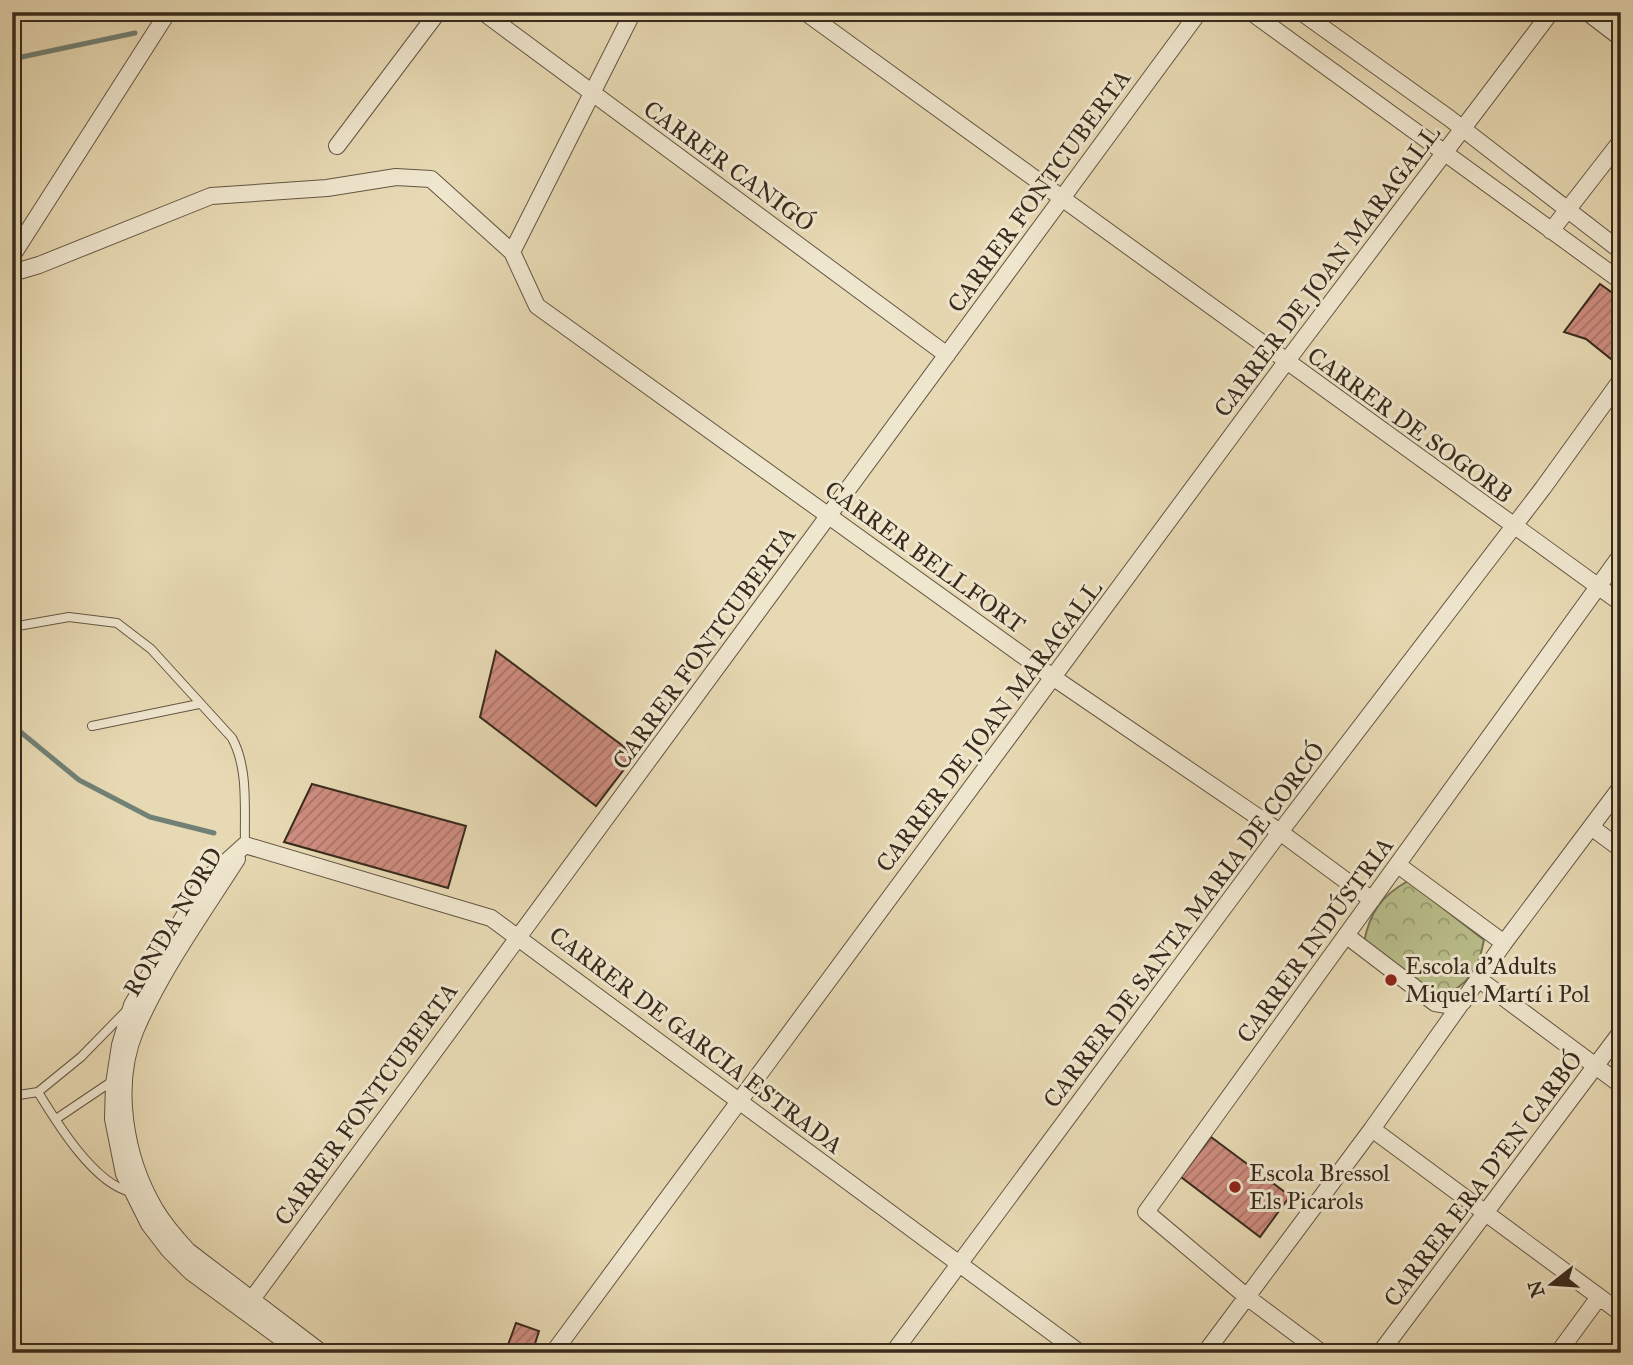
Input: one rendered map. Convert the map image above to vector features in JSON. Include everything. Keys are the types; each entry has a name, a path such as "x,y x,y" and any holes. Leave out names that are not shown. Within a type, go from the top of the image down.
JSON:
{"street":[{"path":"12,256 168,12"},
{"path":"337,146 438,12"},
{"name":"CARRER CANIGÓ","path":"483,12 947,355"},
{"path":"12,273 39,265 211,196 327,188 396,177 430,179 512,252 633,12"},
{"name":"CARRER DE SOGORB","path":"805,12 1621,603"},
{"name":"CARRER FONTCUBERTA","path":"247,1305 1199,12"},
{"path":"1251,12 1621,281"},
{"path":"1301,12 1463,129 1621,251"},
{"name":"CARRER DE JOAN MARAGALL","path":"553,1353 1286,362 1551,12"},
{"path":"1587,12 1621,38"},
{"path":"1551,231 1621,141"},
{"name":"CARRER BELLFORT","path":"512,252 537,306 1054,678 1280,832 1372,900"},
{"name":"CARRER DE SANTA MARIA DE CORCÓ","path":"893,1353 1280,832 1513,527 1621,380"},
{"name":"CARRER INDÚSTRIA","path":"1247,1297 1146,1212 1621,555"},
{"path":"1205,1353 1373,1129 1504,943 1621,787"},
{"path":"1591,828 1621,849"},
{"name":"CARRER DE GARCIA ESTRADA","path":"246,845 491,918 519,936 1080,1353"},
{"name":"RONDA NORD","path":"246,845 204,882 132,1005 120,1045 114,1080 113,1119 124,1174 149,1224 169,1250 191,1272 322,1353"},
{"name":"RONDA NORD","path":"246,845 172,963 136,1030 128,1058 124,1105 134,1161 155,1209 171,1232 188,1251 301,1353"},
{"path":"1398,865 1504,943"},
{"path":"1347,936 1435,1003 1447,1005 1463,1002"},
{"path":"1480,980 1621,1085"},
{"name":"CARRER ERA D'EN CARBÓ","path":"1380,1353 1621,1032"},
{"path":"1373,1129 1621,1313"},
{"path":"1247,1297 1322,1353"},
{"path":"1558,1353 1599,1297"}],"lane":[{"path":"12,627 69,617 117,623 151,649 232,738 240,752 246,845"},
{"path":"92,726 200,704"},
{"path":"12,1096 38,1091 81,1057 132,1005"},
{"path":"56,1119 114,1080"},
{"path":"38,1091 75,1146 108,1182 119,1189 132,1192"}],"green space":[{"path":"1408,881 1484,940 1479,960 1471,975 1440,998 1364,942 1373,913 1378,906"}],"building":[{"path":"1600,284 1621,299 1621,345 1611,359 1586,339 1564,332"},
{"path":"496,651 635,755 596,806 480,717"},
{"path":"312,784 466,826 448,888 284,842"},
{"name":"Escola Bressol Els Picarols","path":"1211,1137 1290,1196 1260,1237 1181,1177"},
{"path":"516,1323 539,1331 532,1353 505,1353"}],"waterway":[{"path":"12,59 135,33"},
{"path":"12,725 79,780 150,817 214,833"}],"place":[{"name":"Escola d'Adults Miquel Martí i Pol","path":"1391,980"},
{"name":"Escola Bressol Els Picarols","path":"1235,1187"}]}
